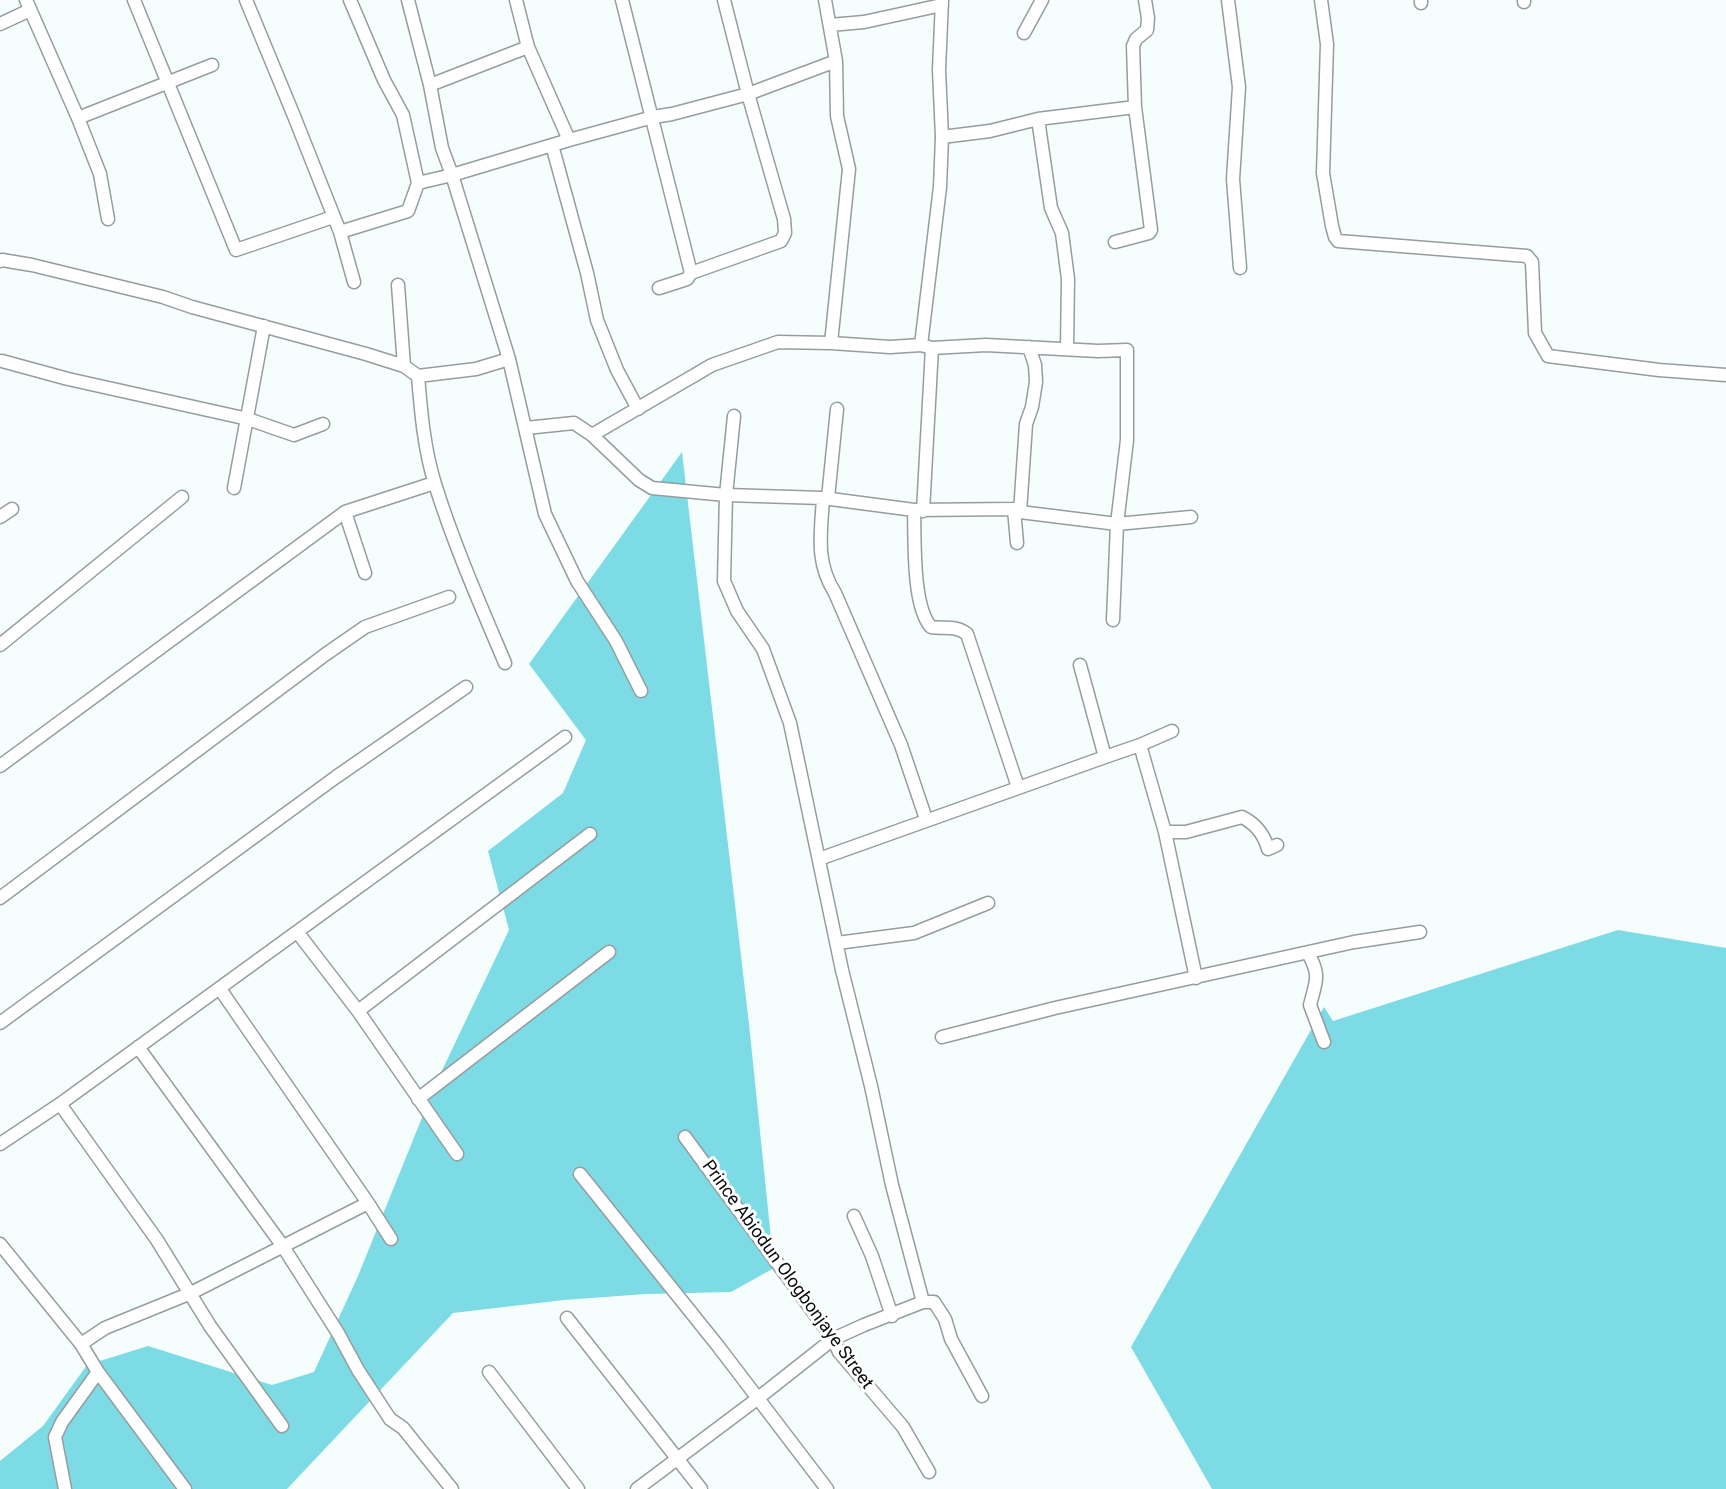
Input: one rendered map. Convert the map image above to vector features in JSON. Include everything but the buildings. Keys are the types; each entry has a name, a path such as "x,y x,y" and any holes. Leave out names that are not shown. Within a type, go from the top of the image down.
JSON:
{"street":[{"path":"134,0 205,169 236,250 333,217"},
{"path":"246,0 340,232 354,282"},
{"path":"340,232 408,211 418,183 403,115 384,80 350,0"},
{"path":"408,0 430,85 442,148 509,359 545,514 577,581 616,641 641,691"},
{"path":"516,0 528,46 569,140"},
{"path":"622,0 691,273"},
{"path":"659,288 687,279 691,273 781,241 785,233 784,219 724,0"},
{"path":"825,0 836,61 837,116 849,169 831,343"},
{"path":"1024,33 1042,0"},
{"path":"1115,242 1151,230 1135,107 1133,46 1136,39 1147,30 1148,18 1144,0"},
{"path":"1228,0 1239,87 1233,179 1240,268"},
{"path":"1321,0 1327,44 1323,173 1332,226 1338,242 1527,256 1532,262 1535,333 1548,356 1659,370 1726,375"},
{"path":"830,25 864,22 942,2 939,70 942,138 940,187 927,346 915,575 926,621 931,627 953,627 967,634 1018,787"},
{"path":"0,24 28,5 100,174 108,219"},
{"path":"430,85 528,46"},
{"path":"418,183 653,117 748,94 836,61"},
{"path":"78,118 212,65"},
{"path":"942,138 990,131 1038,119 1135,107"},
{"path":"1038,119 1051,208 1062,233 1068,279 1067,350"},
{"path":"552,145 587,273 597,321 617,370 638,409"},
{"path":"0,261 32,265 163,297 192,308 404,366 418,376 476,369 509,359"},
{"path":"398,285 404,366"},
{"path":"234,488 264,326"},
{"path":"592,435 712,365 778,342 890,347 986,345 1067,350 1127,350 1127,440 1117,524 1113,620"},
{"path":"1017,543 1017,510 1026,424 1036,382 1035,365 1029,347"},
{"path":"2,361 68,379 90,382 248,419 294,435 323,424"},
{"path":"418,376 422,424 434,483 474,590 505,663"},
{"path":"837,410 820,556 826,579 835,593 901,745 926,819"},
{"path":"734,416 726,495 724,581 737,611 763,649 790,723 837,943 872,1086 892,1185 923,1302"},
{"path":"526,428 574,423 592,435 645,485 652,488 726,495 825,498 918,510 1017,510 1117,524 1191,517"},
{"path":"0,766 345,512 434,483"},
{"path":"0,645 182,497"},
{"path":"0,517 12,509"},
{"path":"345,512 365,573"},
{"path":"0,898 365,627 449,597"},
{"path":"1080,664 1104,757"},
{"path":"0,1023 336,777 466,687"},
{"path":"819,859 926,819 1140,745 1172,731"},
{"path":"0,1144 60,1104 298,933 565,737"},
{"path":"1140,745 1166,832 1196,978"},
{"path":"1166,832 1186,832 1242,817 1252,822 1259,830 1268,849 1277,845"},
{"path":"358,1011 590,834"},
{"path":"837,943 914,933 988,903"},
{"path":"942,1037 1055,1008 1308,952 1420,932"},
{"path":"298,933 358,1011 457,1154"},
{"path":"418,1099 609,952"},
{"path":"1308,952 1317,968 1318,978 1317,989 1310,1005 1323,1042"},
{"path":"220,989 391,1239"},
{"path":"138,1047 282,1245 390,1419 403,1428 452,1489"},
{"path":"60,1104 157,1240 210,1326 282,1426"},
{"name":"Prince Abiodun Ologbonjaye Street","path":"685,1137 833,1339 839,1352 903,1427 930,1472"},
{"path":"580,1174 718,1346 826,1489"},
{"path":"81,1344 105,1328 191,1293 368,1203"},
{"path":"854,1216 872,1256 892,1316"},
{"path":"2,1250 81,1344 98,1372 185,1489"},
{"path":"637,1489 757,1400 833,1339 923,1302 934,1302 945,1319 951,1339 982,1396"},
{"path":"567,1318 701,1489"},
{"path":"489,1371 578,1489"},
{"path":"65,1489 55,1437 62,1422 98,1372"}],"shaded area":[{"path":"682,452 749,1024 774,1268 731,1292 646,1294 564,1300 453,1313 287,1489 0,1489 0,1461 43,1426 87,1365 148,1346 272,1385 314,1372 358,1276 436,1083 509,930 488,851 563,793 586,740 529,664"},
{"path":"1618,930 1726,948 1726,1489 1212,1489 1131,1347 1324,1007 1333,1021"}]}
